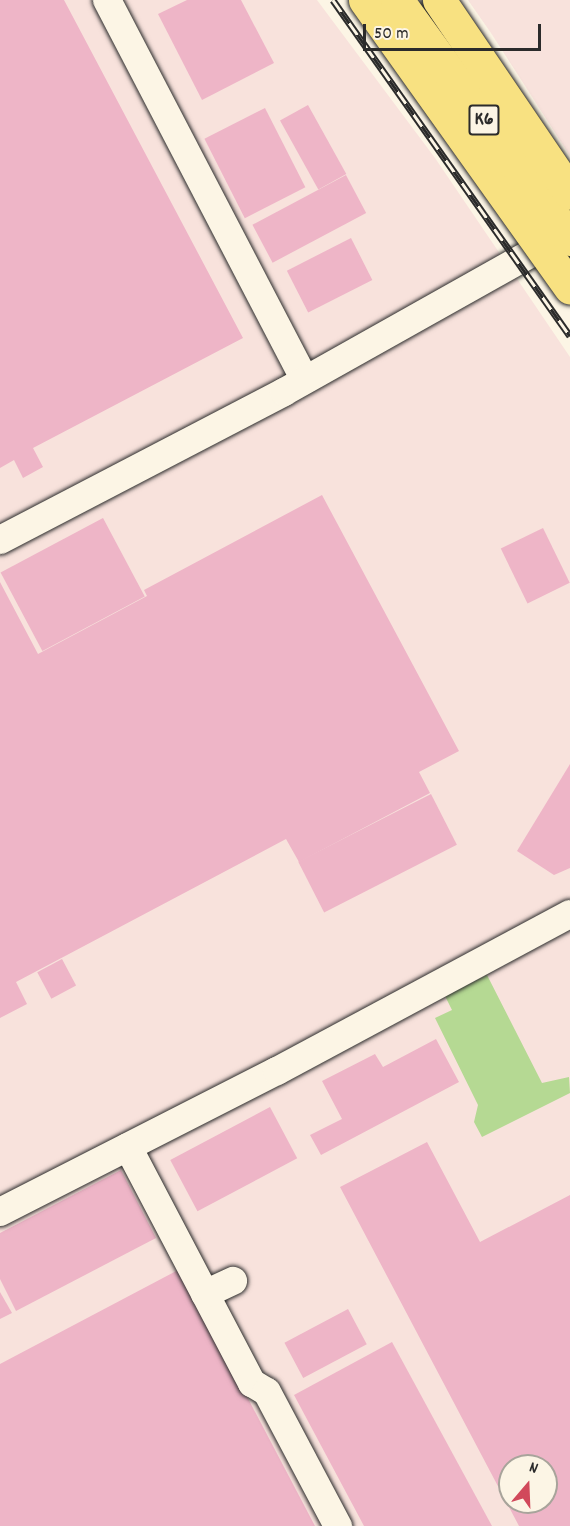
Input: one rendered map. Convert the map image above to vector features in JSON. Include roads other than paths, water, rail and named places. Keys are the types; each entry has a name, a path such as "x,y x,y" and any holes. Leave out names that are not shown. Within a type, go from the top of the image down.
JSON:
{"highway":[{"path":"364,0 570,287"},
{"name":"K6","path":"397,0 570,239"},
{"path":"439,0 570,193"}],"lane":[{"path":"107,0 305,380"},
{"path":"0,540 305,380 570,231"},
{"path":"0,1212 570,914"},
{"path":"128,1147 252,1383 267,1392 338,1526"},
{"path":"206,1294 233,1281"}],"railway":[{"path":"333,0 570,336"}]}
